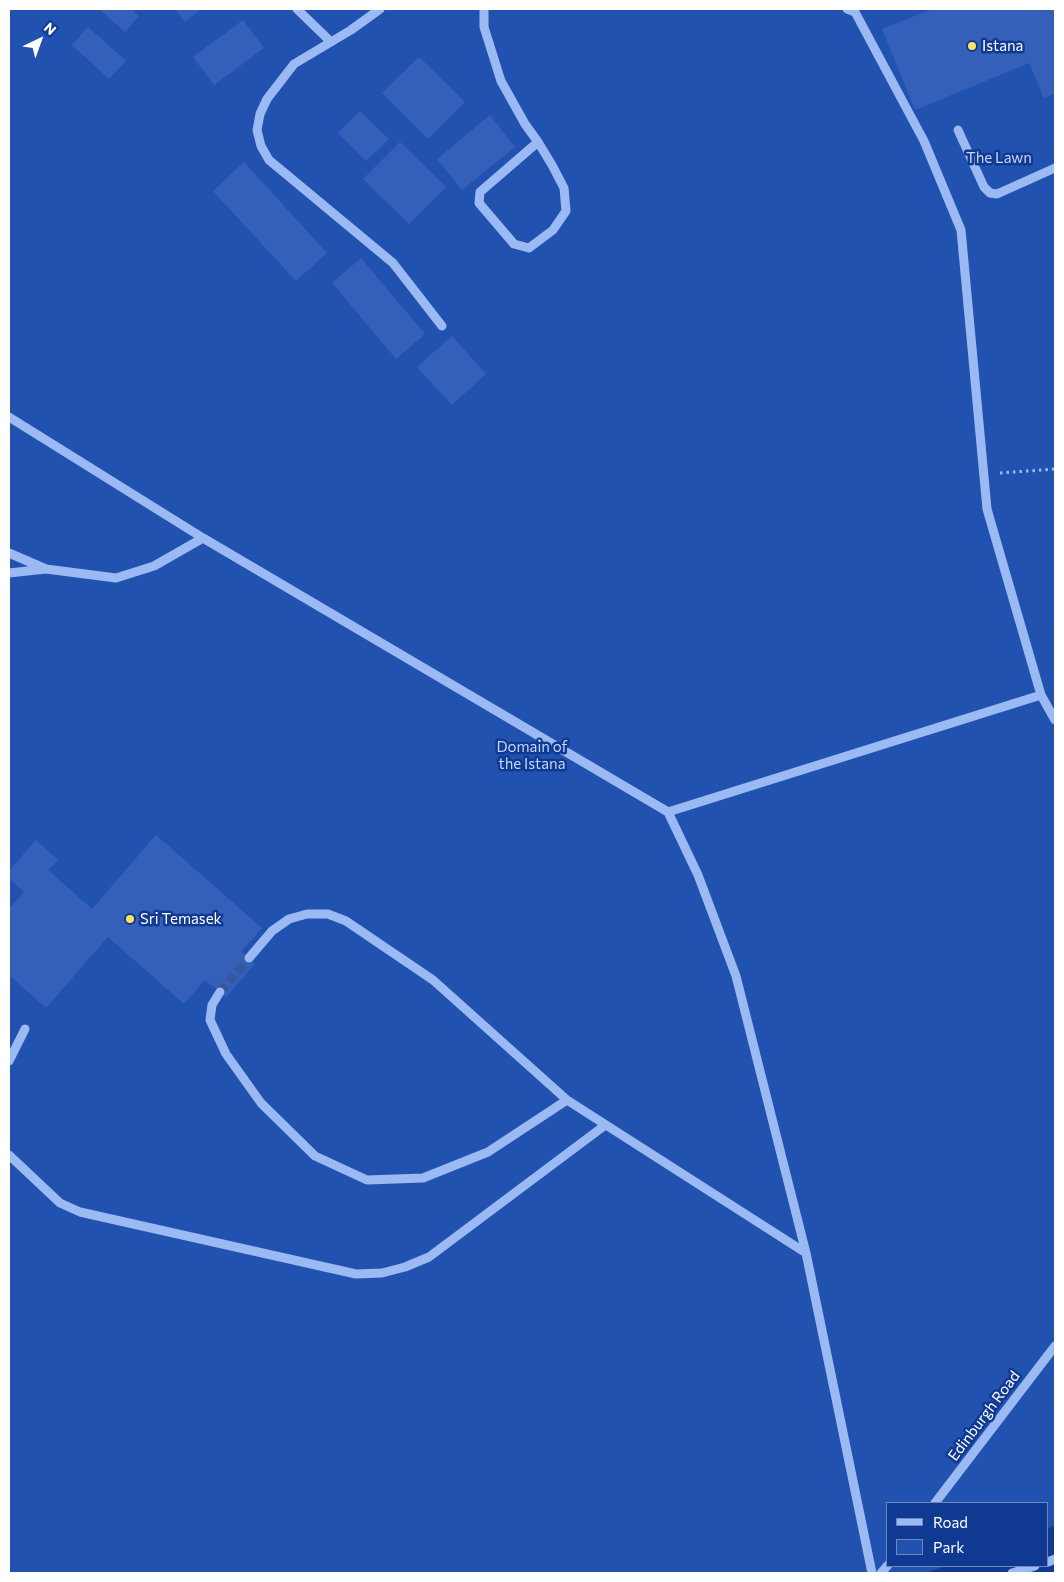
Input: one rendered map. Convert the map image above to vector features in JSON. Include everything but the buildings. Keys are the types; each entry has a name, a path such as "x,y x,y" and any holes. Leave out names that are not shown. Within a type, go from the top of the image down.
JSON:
{"street":[{"path":"297,9 331,42"},
{"path":"380,9 294,64 267,99 260,114 258,130 261,146 269,160 393,263 442,326"},
{"path":"484,9 484,27 501,82 538,142 564,188 566,211 553,230 529,248 514,244 479,203 480,192 538,142"},
{"path":"854,10 924,141 960,230 987,509 1041,695 1055,720"},
{"path":"958,130 984,187 990,193 997,194 1055,168"},
{"path":"9,417 203,538 668,812 698,875 736,976 806,1253 872,1573"},
{"path":"9,573 46,569 116,578 154,566 203,538"},
{"path":"9,553 46,569"},
{"path":"668,812 1041,695"},
{"path":"249,958 272,931 288,919 308,914 328,914 346,921 432,980 567,1100 604,1126 806,1253"},
{"path":"220,992 212,1005 210,1020 226,1054 262,1103 315,1156 367,1180 423,1178 488,1152 567,1100"},
{"path":"9,1061 25,1029"},
{"path":"9,1155 60,1203 80,1212 356,1274 382,1273 405,1267 429,1257 604,1126"},
{"name":"Edinburgh Road","path":"936,1502 1055,1346"},
{"path":"1012,1573 1032,1567"}],"path":[{"path":"984,475 1055,469"}],"green space":[{"name":"Domain of the Istana","path":"9,9 1055,9 1055,1525 1049,1528 1049,1502 886,1502 886,1567 943,1567 926,1573 9,1573"}],"tunnel":[{"path":"220,992 249,958"}],"place":[{"name":"Istana","path":"972,46"},
{"name":"Sri Temasek","path":"130,919"}],"park label":[{"name":"The Lawn","path":"999,158"}]}
